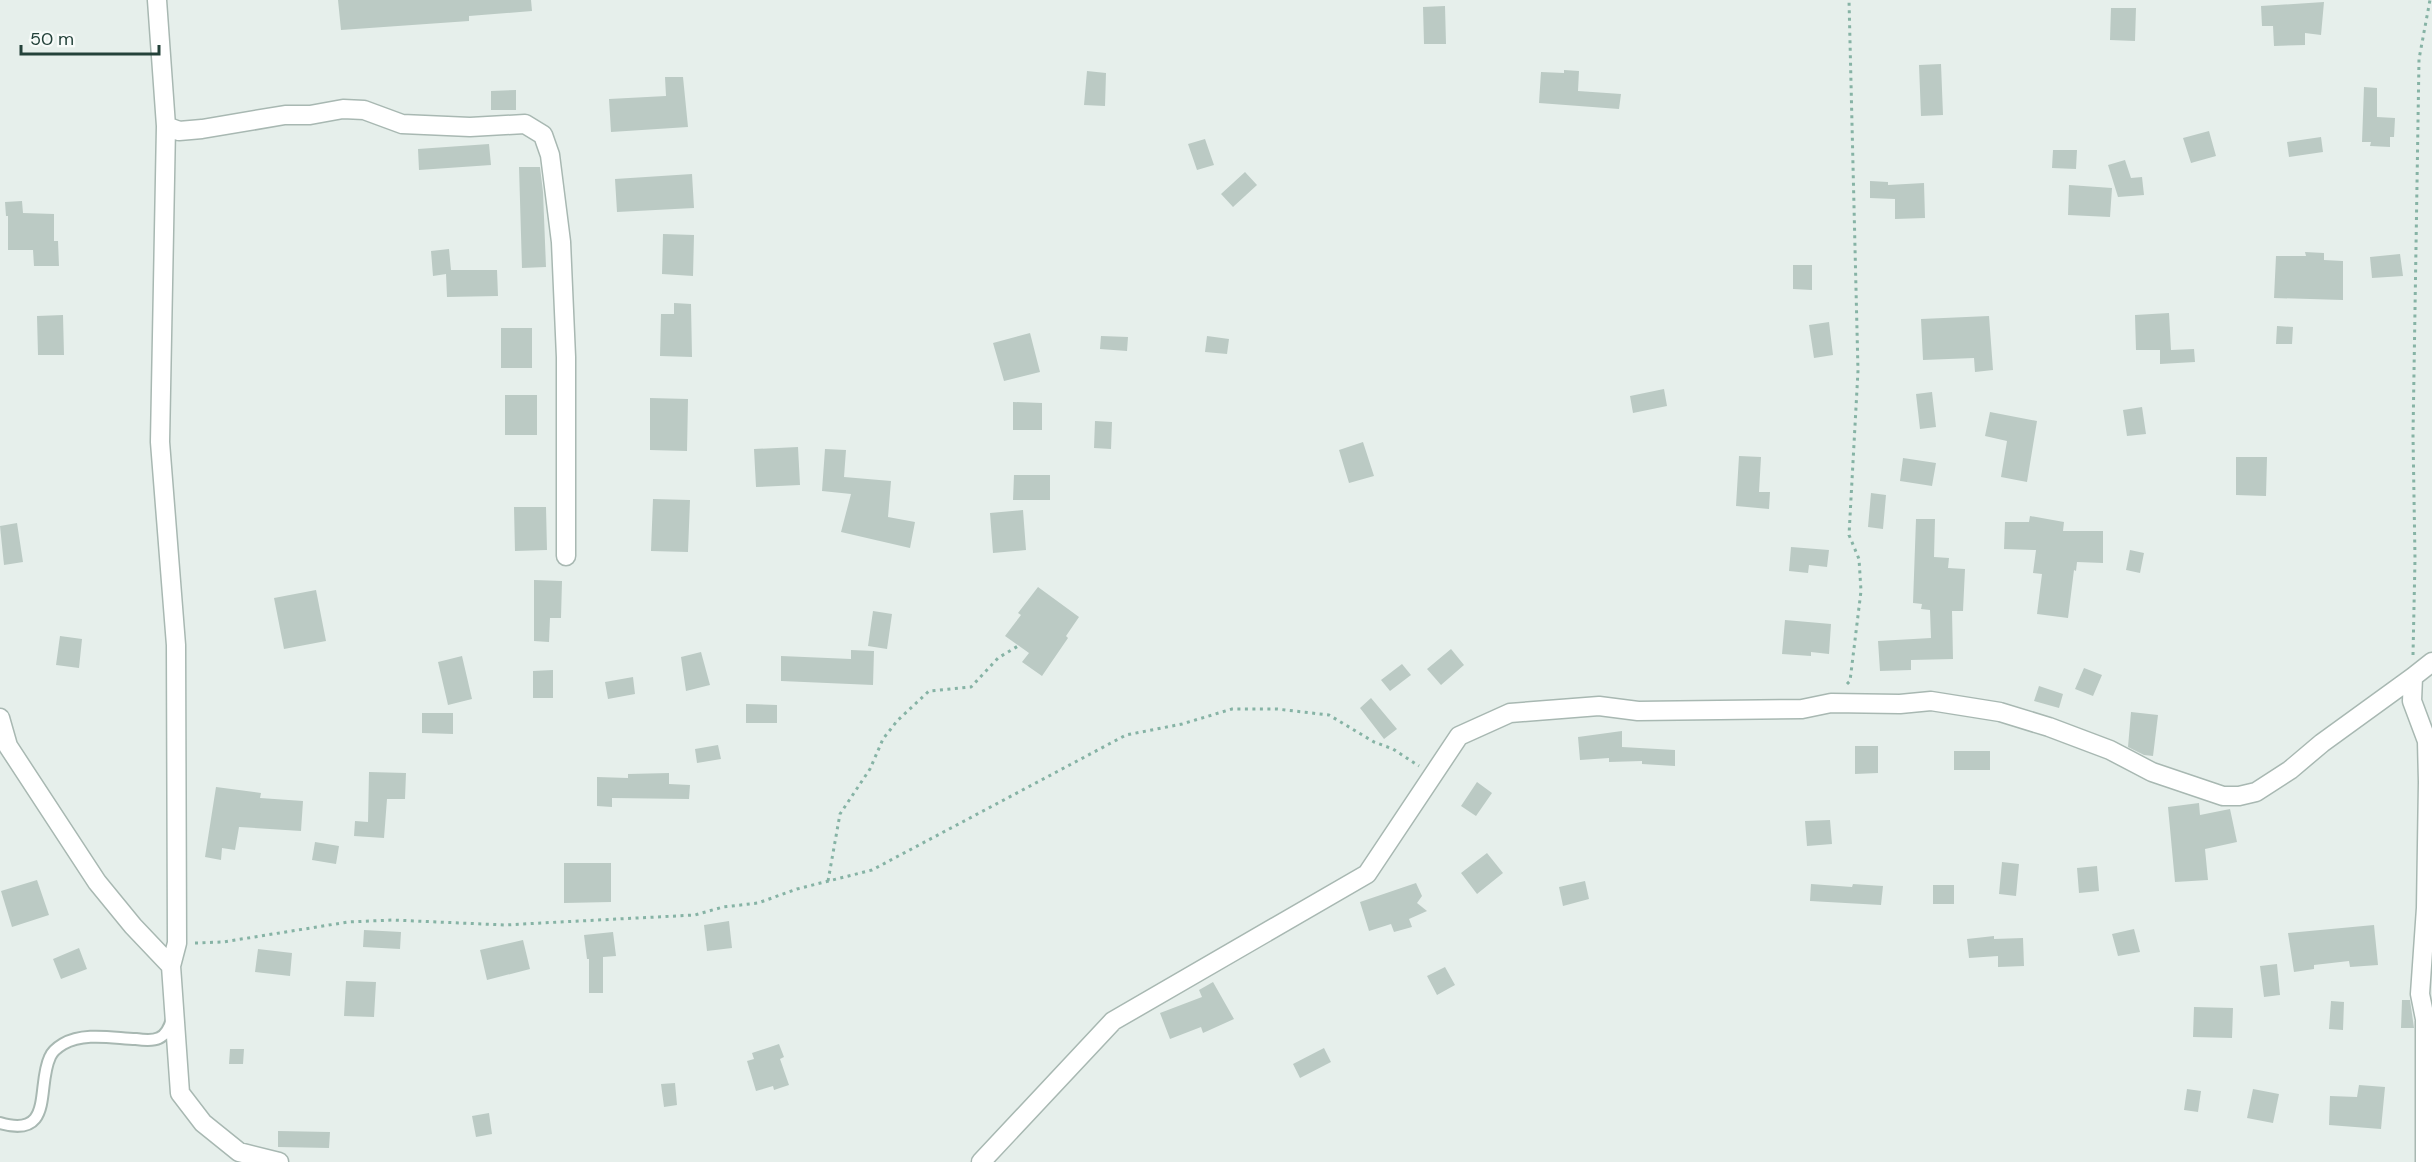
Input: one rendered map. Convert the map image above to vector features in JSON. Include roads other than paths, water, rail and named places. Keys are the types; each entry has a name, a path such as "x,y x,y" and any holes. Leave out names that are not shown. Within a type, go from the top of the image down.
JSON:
{"street":[{"path":"157,0 166,126 160,442 176,645 177,943 171,966 177,1074 180,1093 203,1123 238,1152 279,1162"},
{"path":"166,126 179,131 202,129 285,115 310,115 343,109 364,110 402,124 470,127 525,124 543,135 550,155 561,242 566,357 566,556"},
{"path":"981,1162 1113,1021 1367,874 1459,736 1510,713 1599,706 1638,711 1802,709 1831,703 1900,704 1930,701 2000,712 2049,727 2110,750 2152,772 2223,796 2239,796 2256,792 2290,770 2322,743 2432,662"},
{"path":"2413,677 2412,701 2427,741 2426,908 2420,994 2425,1019 2425,1162"},
{"path":"0,718 8,746 97,882 133,926 171,966"}],"lane":[{"path":"0,1123 16,1128 29,1123 39,1113 50,1055 61,1045 76,1038 147,1040 159,1038 170,1027 175,1011"}]}
